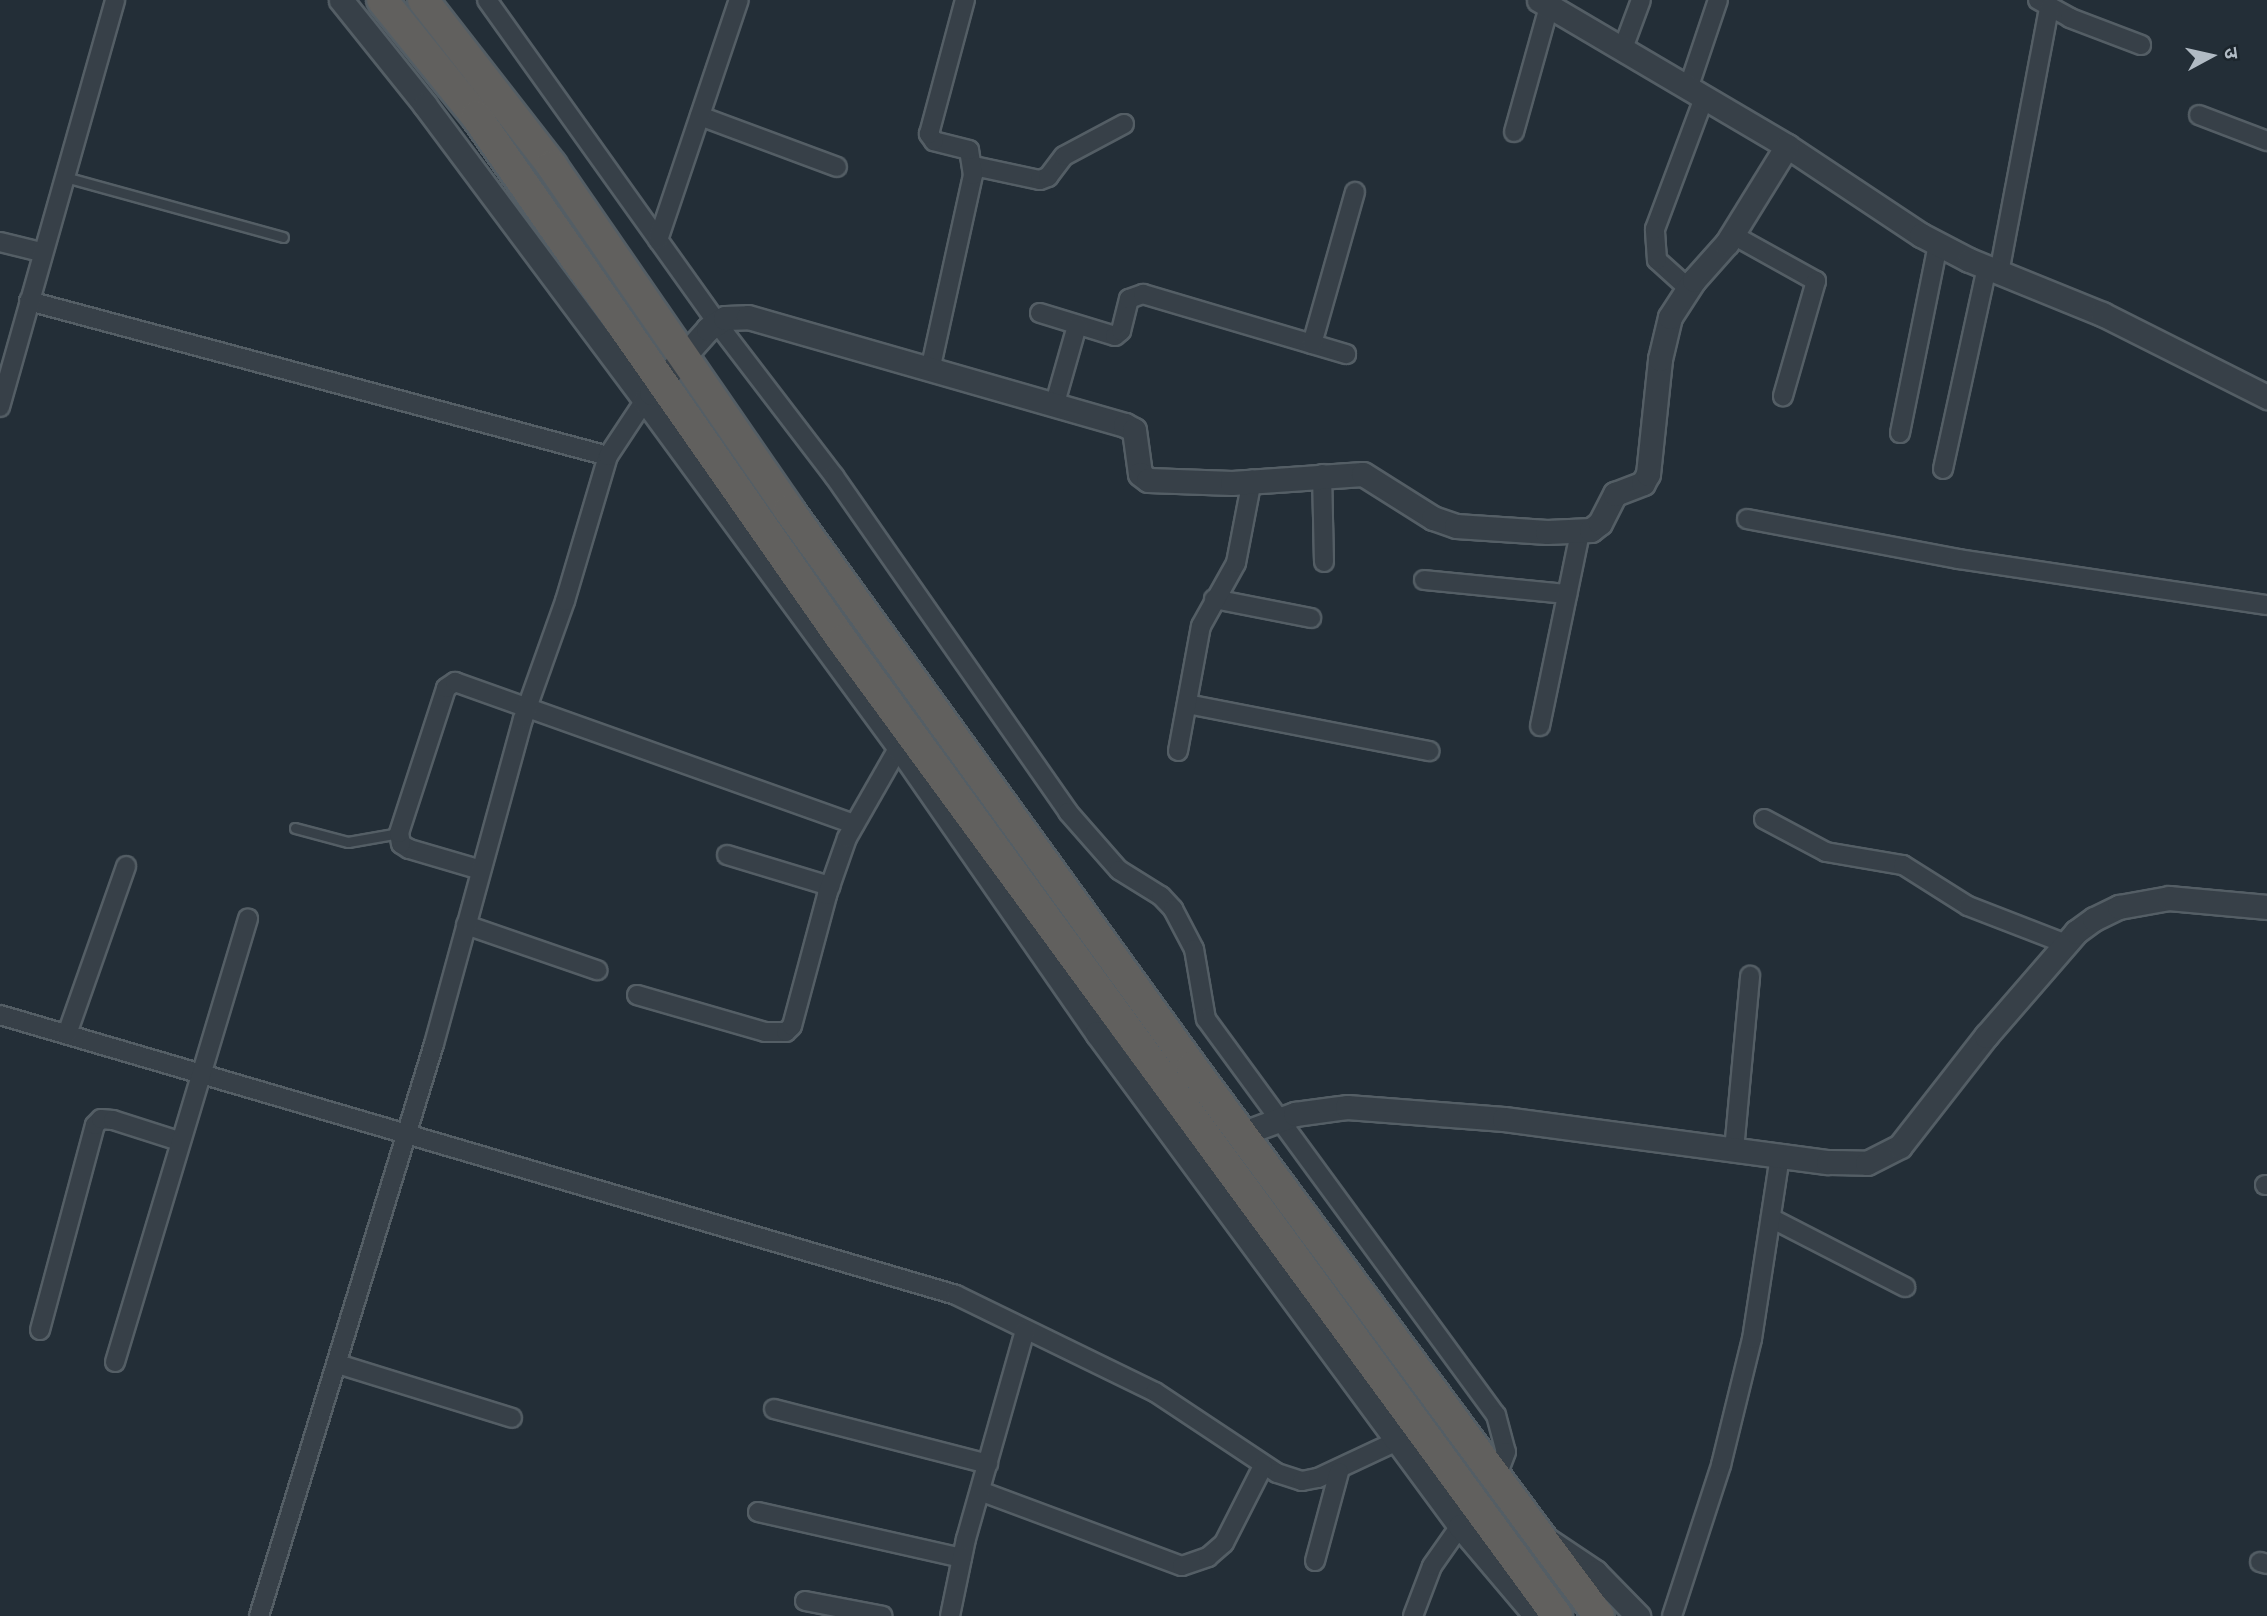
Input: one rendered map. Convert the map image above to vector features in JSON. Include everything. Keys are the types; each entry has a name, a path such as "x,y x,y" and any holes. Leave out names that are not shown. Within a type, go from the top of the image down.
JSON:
{"highway":[{"path":"382,0 476,116 652,391 842,640 1557,1616"},
{"path":"423,0 552,166 682,359 1241,1134 1599,1616"}],"street":[{"path":"0,407 41,253 115,0"},
{"path":"341,0 652,391 1097,1033 1460,1526 1537,1616"},
{"path":"487,0 717,323 834,476 1090,840 1119,870 1161,896 1173,909 1194,949 1206,1019 1496,1415 1506,1452 1496,1478"},
{"path":"658,240 739,0"},
{"path":"931,366 974,166 969,150 934,141 929,134 965,0"},
{"path":"1622,51 1641,0"},
{"path":"1688,288 1657,260 1655,229 1696,94 1718,0"},
{"path":"1943,469 1993,270 2043,4 2141,45"},
{"path":"1514,132 1552,5 1622,51 1787,146 1938,244 1993,270 2102,314 2267,397"},
{"path":"2199,115 2267,141"},
{"path":"700,116 837,167"},
{"path":"974,166 1040,180 1082,145 1124,124"},
{"path":"259,1616 338,1364 527,707 565,601 608,456 652,391 717,323 725,318 758,320 931,366 1055,403 1133,430 1140,474 1148,481 1252,480 1322,474 1363,474 1379,480 1412,506 1456,526 1580,532 1600,523 1615,494 1643,483 1648,474 1660,359 1670,317 1688,288 1733,235 1787,146"},
{"path":"1312,344 1355,192"},
{"path":"1733,235 1816,281 1783,396"},
{"path":"0,242 41,253"},
{"path":"1900,433 1938,244"},
{"path":"1040,313 1115,336 1121,331 1129,299 1143,295 1346,354"},
{"path":"29,301 608,456"},
{"path":"1055,403 1077,326"},
{"path":"1322,474 1324,562"},
{"path":"1178,751 1201,626 1213,600 1236,564 1252,480"},
{"path":"1747,519 1958,559 2267,605"},
{"path":"1540,726 1580,532"},
{"path":"1424,580 1567,594"},
{"path":"1213,600 1311,618"},
{"path":"481,870 409,849 401,844 399,833 446,688 455,682 468,684 854,824"},
{"path":"1187,704 1429,751"},
{"path":"637,995 765,1032 786,1032 796,1014 830,886 854,824 899,747"},
{"path":"1764,820 1826,852 1903,865 1968,906 2066,944"},
{"path":"727,855 830,886"},
{"path":"67,1034 125,866"},
{"path":"1241,1134 1280,1119 1338,1108 1375,1108 1504,1119 1780,1156 1867,1163 1888,1156 2066,944 2094,919 2141,902 2196,899 2267,906"},
{"path":"115,1362 179,1141 248,918"},
{"path":"466,925 597,970"},
{"path":"1734,1150 1750,976"},
{"path":"0,1015 854,1262 956,1295 1025,1331 1155,1392 1263,1466 1302,1480 1339,1472 1399,1440"},
{"path":"40,1329 94,1125 102,1119 113,1120 179,1141"},
{"path":"1672,1616 1737,1405 1752,1339 1780,1156"},
{"path":"1771,1218 1905,1287"},
{"path":"950,1616 962,1558 1025,1331"},
{"path":"338,1364 512,1418"},
{"path":"774,1409 988,1464"},
{"path":"980,1491 1182,1566 1208,1557 1224,1543 1263,1466"},
{"path":"1315,1562 1339,1472"},
{"path":"758,1512 962,1558"},
{"path":"1413,1616 1432,1566 1460,1526"},
{"path":"1537,1534 1595,1572 1638,1616"},
{"path":"1515,1557 1537,1616"},
{"path":"805,1601 883,1616"}],"lane":[{"path":"65,177 283,237"},
{"path":"295,828 348,842 399,833"}]}
